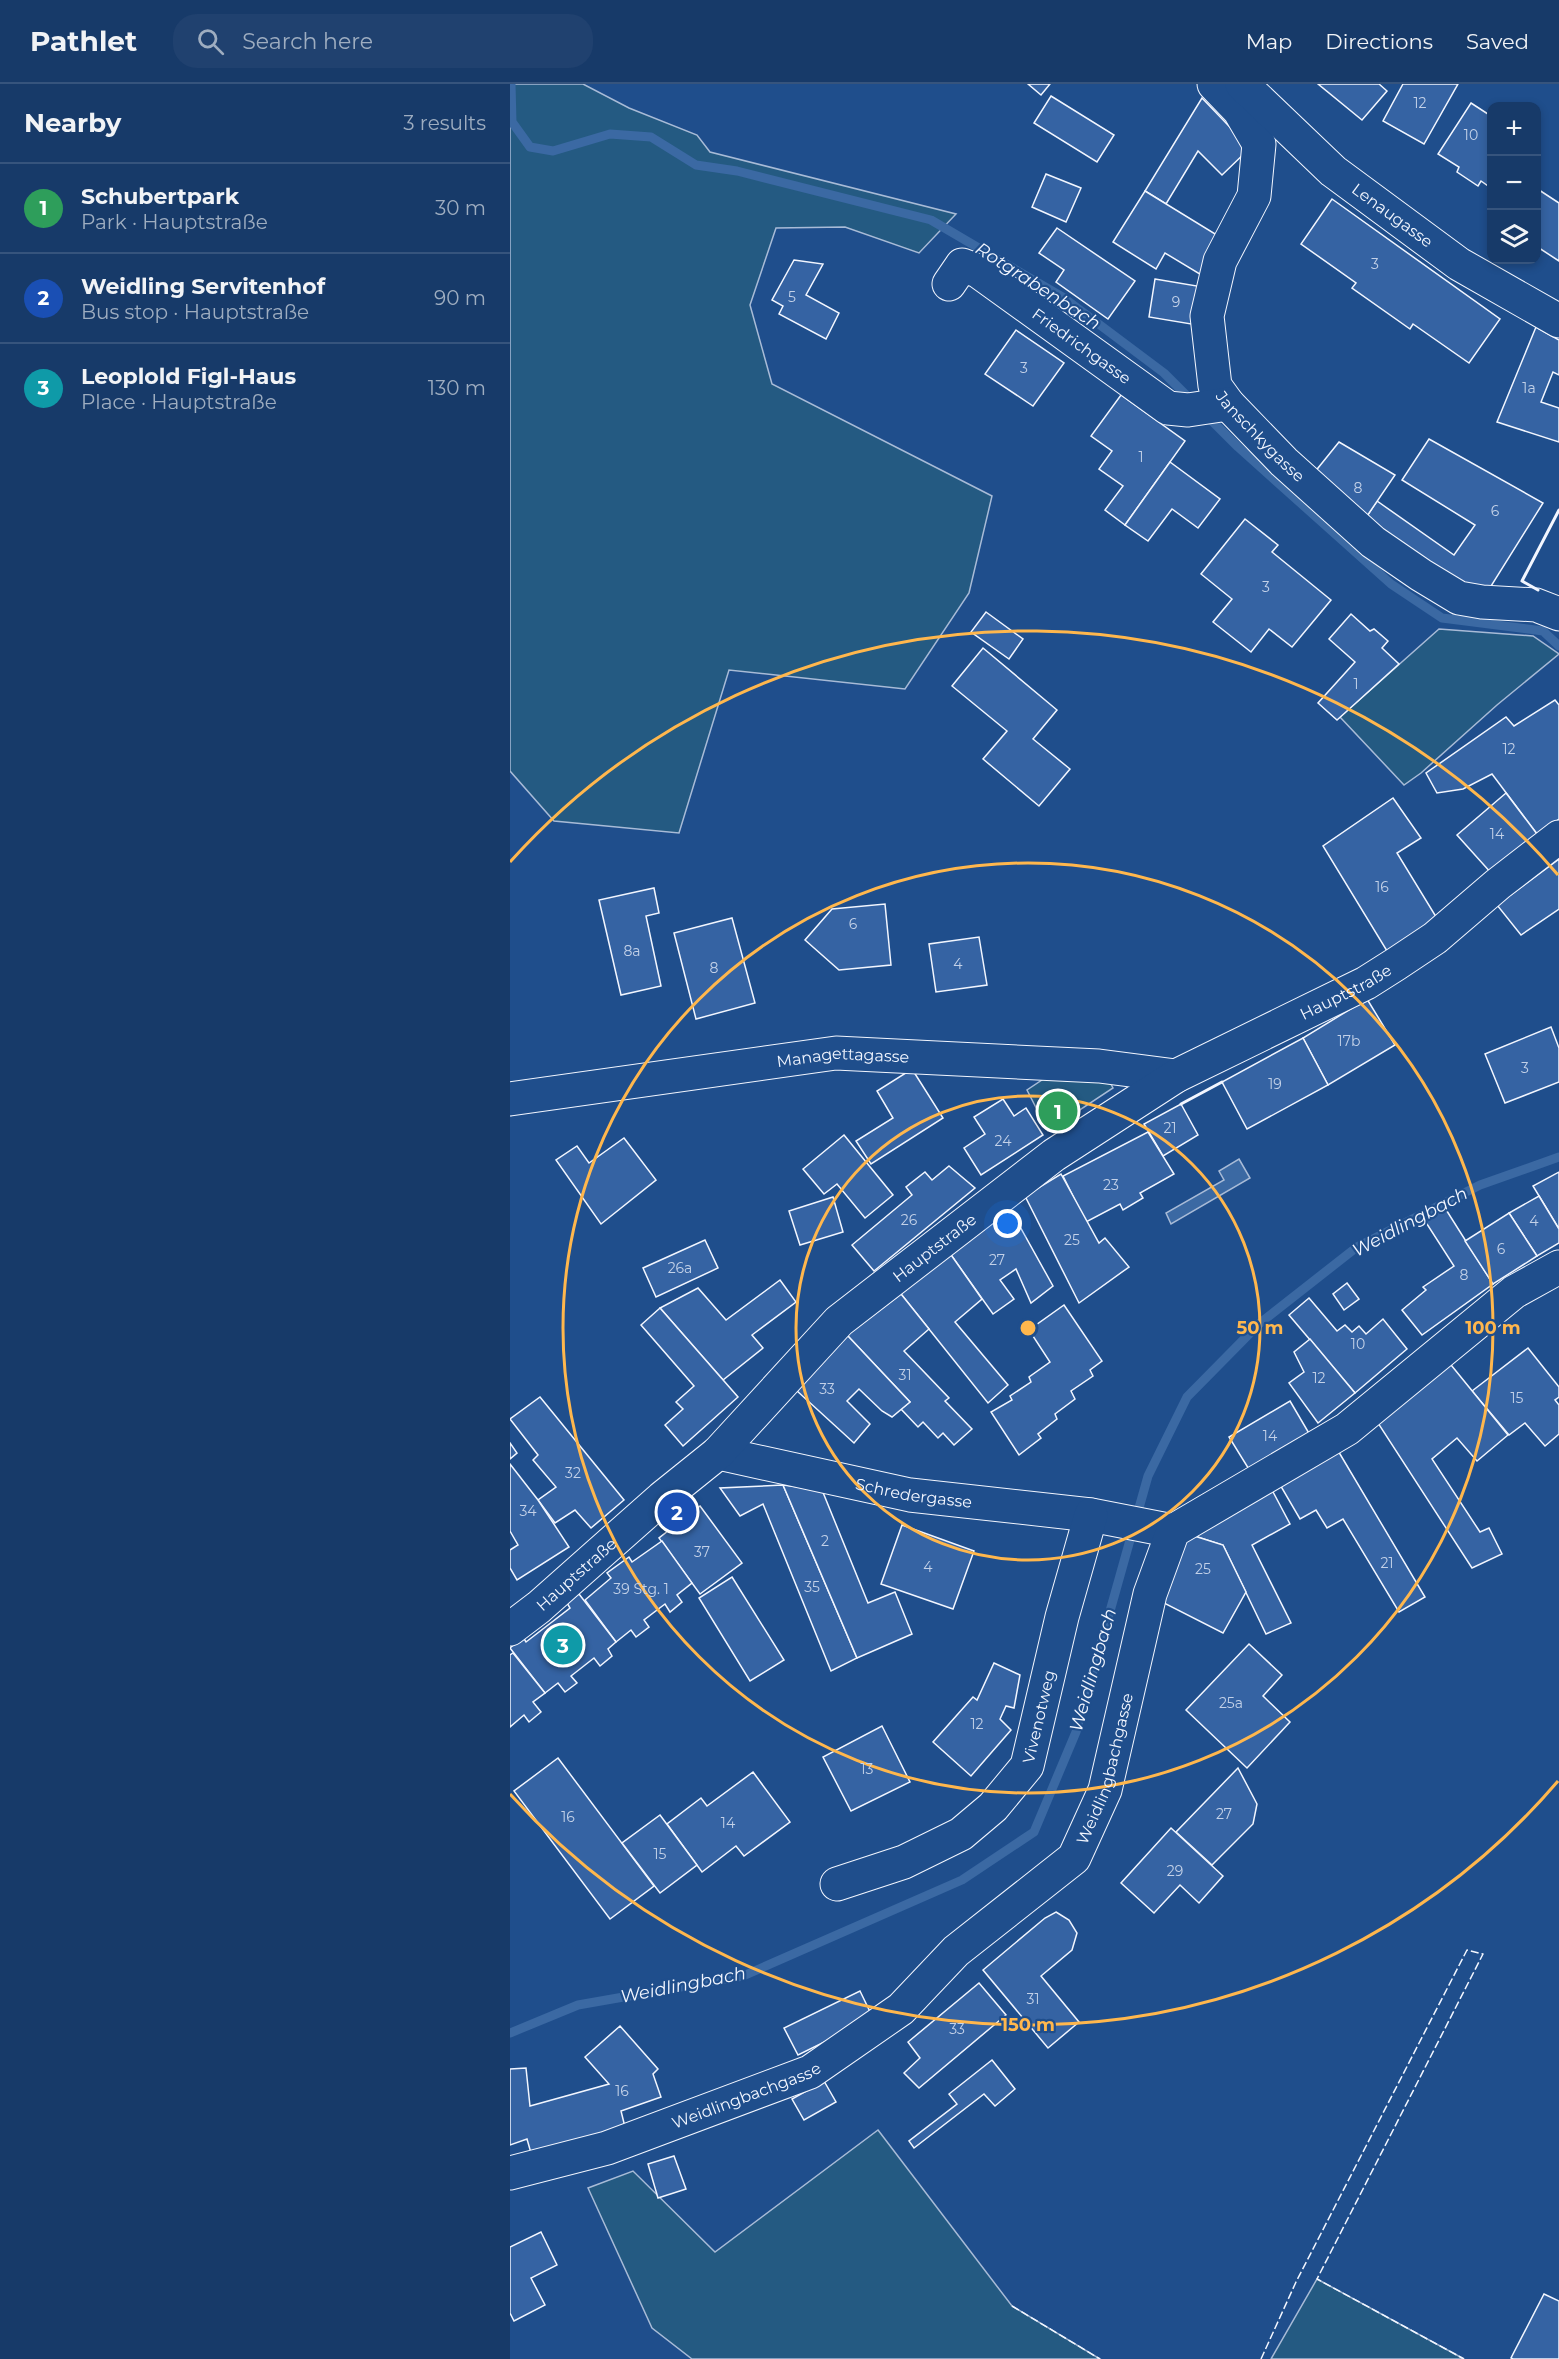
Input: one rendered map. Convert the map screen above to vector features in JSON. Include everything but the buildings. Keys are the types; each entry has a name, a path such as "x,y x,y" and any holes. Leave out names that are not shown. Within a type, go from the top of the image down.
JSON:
{"street":[{"name":"Janschkygasse","path":"1214,84 1239,110 1259,144 1254,196 1220,261 1207,316 1215,386 1228,404 1284,462 1373,542 1421,575 1459,598 1482,602 1536,605 1559,614"},
{"name":"Lenaugasse","path":"1242,84 1342,178 1459,264 1559,321"},
{"name":"Friedrichgasse","path":"949,284 962,266 978,271 1168,408 1188,410 1228,404"},
{"name":"Hauptstraße","path":"510,1629 539,1607 662,1498 718,1453 840,1321 1054,1155 1176,1076 1366,983 1435,938 1498,884 1559,837"},
{"name":"Managettagasse","path":"510,1099 836,1053 1099,1065 1176,1076"},
{"path":"1161,1528 1347,1429 1514,1292 1559,1267"},
{"name":"Schredergasse","path":"718,1453 910,1495 1101,1516 1161,1528"},
{"name":"Vivenotweg","path":"837,1884 904,1862 961,1834 993,1807 1027,1766 1062,1617 1101,1516"},
{"name":"Weidlingbachgasse","path":"510,2173 607,2148 810,2072 901,2008 956,1951 1074,1858 1105,1790 1150,1594 1161,1528"}],"shaded area":[{"path":"510,84 583,84 629,108 697,135 710,152 956,214 919,253 845,227 776,228 750,305 772,384 992,496 969,593 905,689 729,670 679,833 554,821 510,771"},
{"path":"1439,629 1533,636 1559,654 1497,705 1421,773 1404,785 1340,717"},
{"path":"1054,1072 1106,1075 1113,1088 1048,1131 1027,1090"},
{"path":"1239,1159 1250,1178 1171,1224 1166,1213 1224,1180 1219,1171"},
{"path":"878,2130 1012,2306 1100,2359 692,2359 652,2328 588,2188 633,2171 715,2252"},
{"path":"1317,2279 1464,2359 1271,2359"}],"waterway":[{"name":"Rotgrabenbach","path":"511,84 512,122 530,147 553,151 610,134 651,137 696,165 737,171 931,220 1064,298 1164,373 1191,400"},
{"name":"Rotgrabenbach","path":"1205,414 1238,447 1391,584 1442,618 1543,631 1559,646"},
{"name":"Weidlingbach","path":"510,2033 578,2005 743,1976 962,1880 1034,1832 1076,1732 1148,1476 1187,1397 1260,1323 1357,1247 1480,1185 1559,1157"}],"fence":[{"path":"1261,2359 1296,2282 1467,1950 1483,1954 1317,2279 1464,2359"},
{"path":"1012,2306 1100,2359"}],"wall":[{"path":"1538,590 1522,581 1559,510"},
{"path":"1181,1104 1222,1082"}],"place":[{"name":"Schubertpark","path":"1058,1111"},
{"name":"Weidling Servitenhof","path":"677,1512"},
{"name":"Leoplold Figl-Haus","path":"563,1645"}]}
